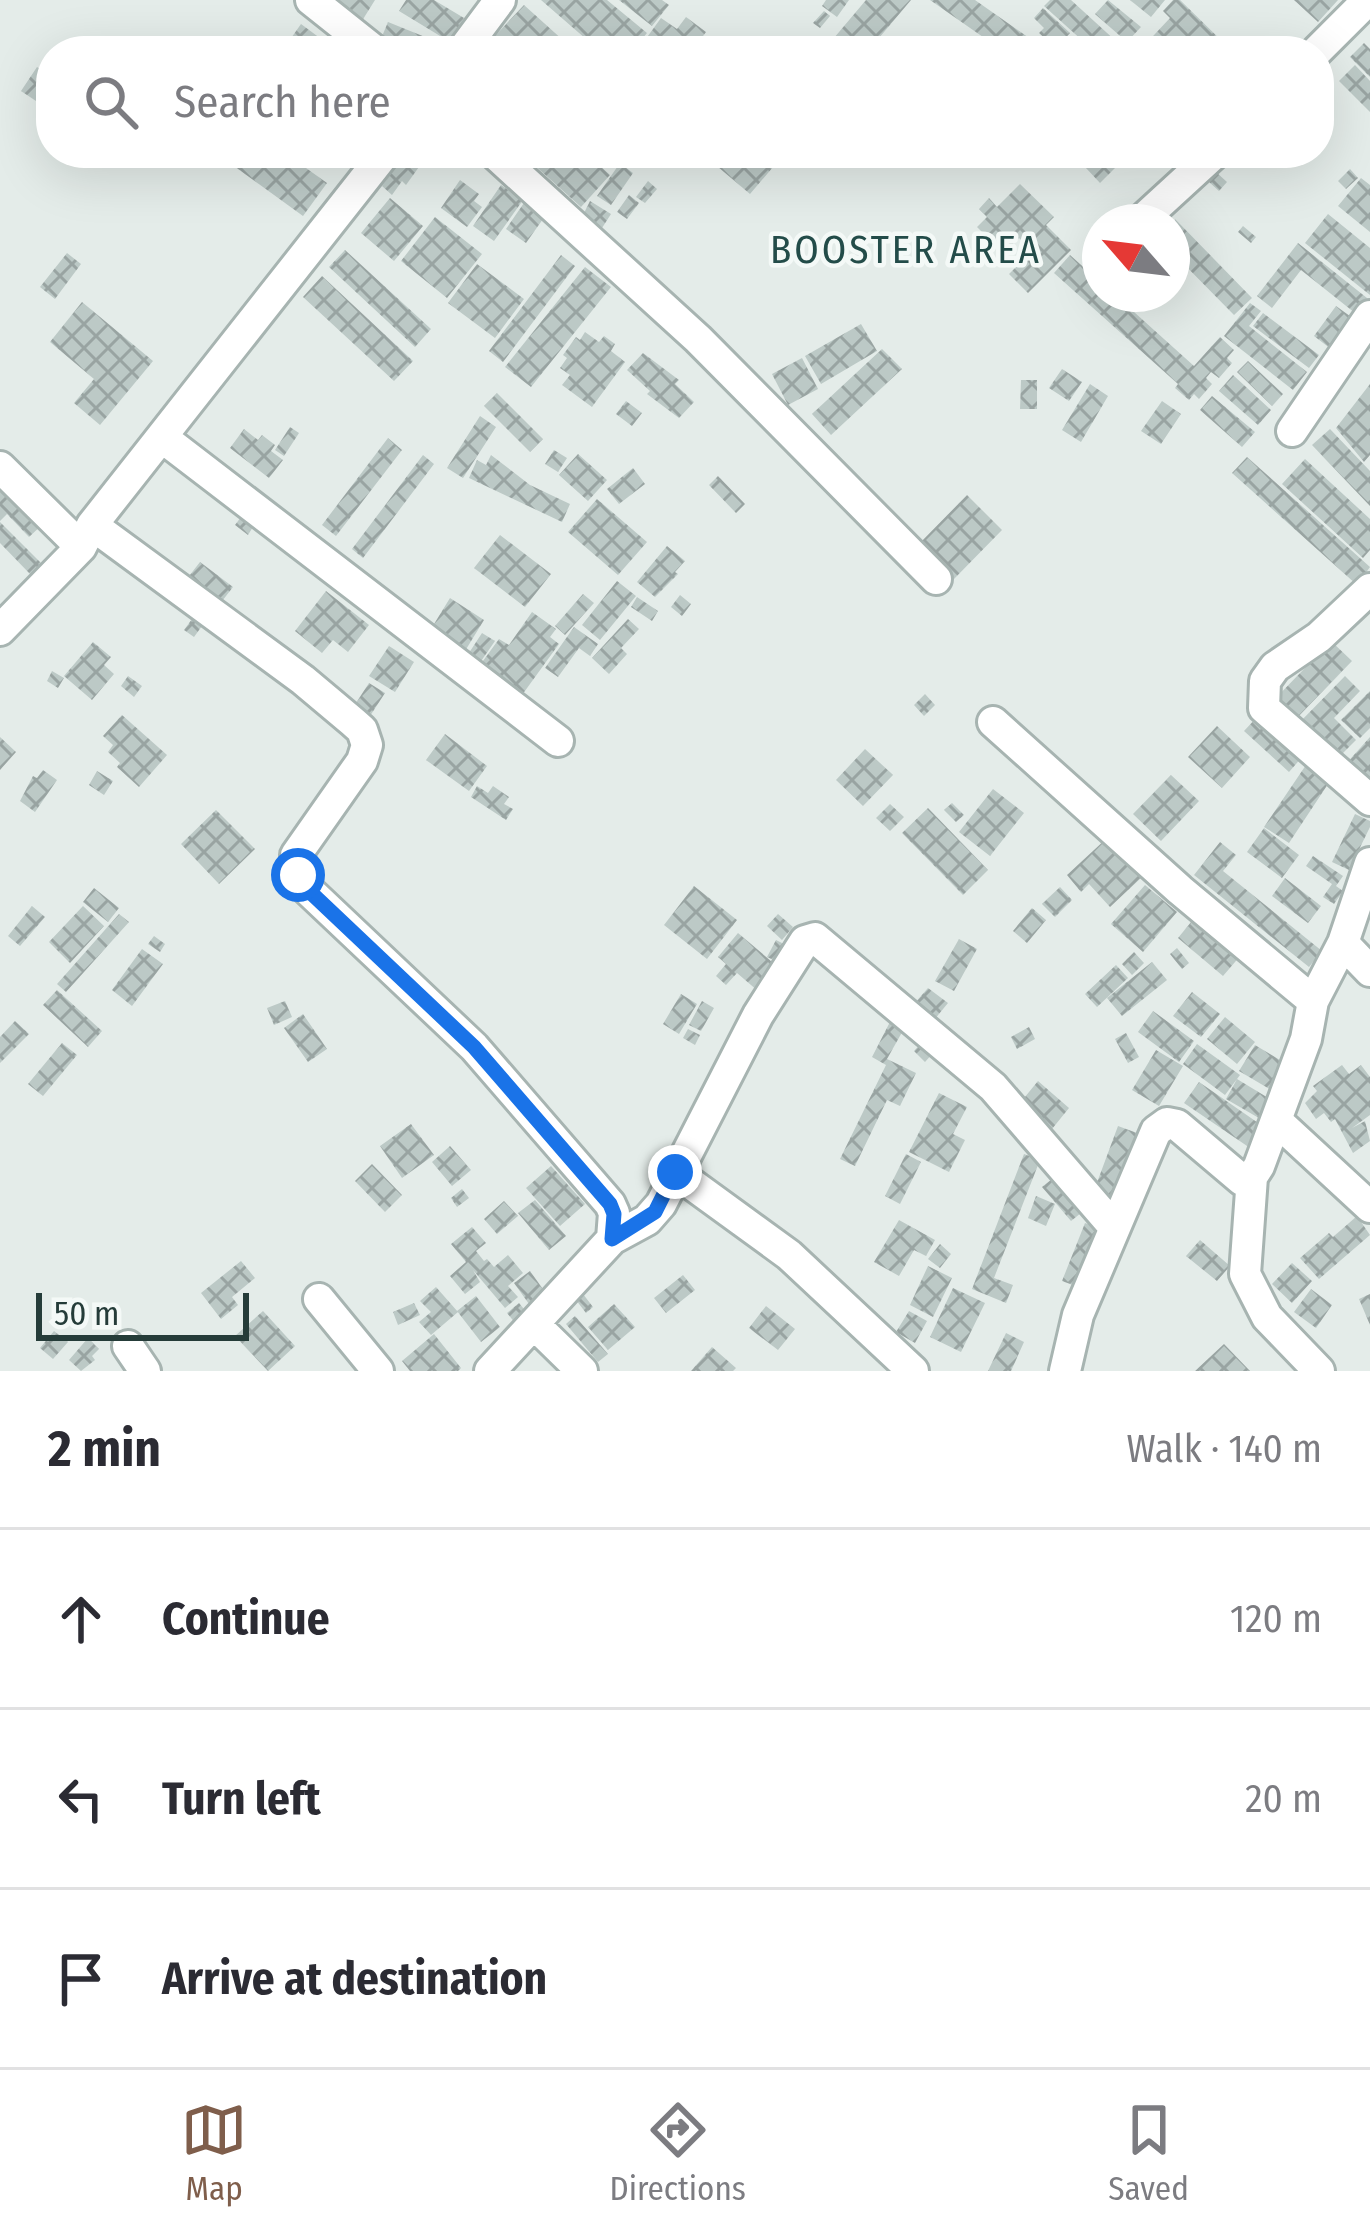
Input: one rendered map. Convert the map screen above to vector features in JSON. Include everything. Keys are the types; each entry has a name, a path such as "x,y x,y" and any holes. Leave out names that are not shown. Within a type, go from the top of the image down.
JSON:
{"street":[{"path":"310,0 356,36"},
{"path":"473,36 500,0"},
{"path":"1332,36 1368,0"},
{"path":"0,630 86,536 373,168"},
{"path":"510,168 698,339 935,579"},
{"path":"1159,204 1199,168"},
{"path":"1292,431 1370,316"},
{"path":"163,438 558,741"},
{"path":"0,467 86,536 304,680 362,730 367,745 362,761 296,856 298,875 307,889 474,1047 580,1169 610,1204 612,1239"},
{"path":"1370,589 1319,637 1275,667 1264,681 1264,708 1370,800"},
{"path":"993,722 1180,890 1313,1001"},
{"path":"1319,1371 1267,1317 1245,1274 1252,1177 1278,1122 1306,1039 1313,1001 1343,943 1370,863"},
{"path":"490,1371 612,1239 655,1212 758,1015 805,941 815,938 993,1087 1114,1227"},
{"path":"1343,943 1370,971"},
{"path":"1278,1122 1370,1207"},
{"path":"1065,1371 1078,1316 1156,1131 1167,1123 1177,1125 1230,1174 1242,1180 1252,1177"},
{"path":"675,1172 789,1255 913,1371"},
{"path":"320,1299 378,1371"},
{"path":"536,1325 582,1371"}],"building":[{"path":"326,0 375,0 360,24"},
{"path":"406,0 434,0 464,18 454,36 440,36 399,11"},
{"path":"541,0 607,0 647,33 644,36 583,36"},
{"path":"619,0 662,0 669,5 652,26"},
{"path":"826,0 849,0 837,17 822,6"},
{"path":"866,0 911,0 881,36 836,36"},
{"path":"930,0 975,0 1026,36 982,36"},
{"path":"1050,0 1071,0 1110,36 1077,36 1044,6"},
{"path":"1108,0 1141,27 1133,36 1120,36 1095,14"},
{"path":"1130,0 1165,0 1151,17"},
{"path":"1173,0 1180,0 1217,36 1153,36 1170,18 1163,11"},
{"path":"1294,0 1338,0 1318,22"},
{"path":"524,5 558,36 495,36"},
{"path":"1043,8 1070,33 1042,36 1039,33 1044,28 1034,18"},
{"path":"824,11 830,16 820,28 813,23"},
{"path":"686,17 706,32 703,36 648,36 661,18 677,29"},
{"path":"388,22 423,36 382,36"},
{"path":"301,24 317,36 293,36"},
{"path":"1364,43 1370,49 1370,77 1350,57"},
{"path":"1355,65 1370,81 1370,112 1339,81"},
{"path":"36,68 36,101 21,91"},
{"path":"237,168 306,168 327,183 303,216"},
{"path":"395,168 418,168 392,195 382,186"},
{"path":"538,168 602,168 610,175 581,207"},
{"path":"617,168 633,173 611,205 597,196"},
{"path":"719,168 772,168 750,194"},
{"path":"1086,168 1115,168 1100,183"},
{"path":"1350,169 1358,178 1346,189 1338,181"},
{"path":"1216,172 1227,182 1219,191 1208,181"},
{"path":"1361,178 1370,185 1370,232 1338,206"},
{"path":"460,180 479,194 474,201 482,207 467,227 441,208"},
{"path":"648,181 657,189 645,203 636,197"},
{"path":"1020,184 1054,217 1046,225 1071,250 1028,293 1009,274 1032,251 1019,238 1003,253 977,227 987,217 979,209 989,198 997,207"},
{"path":"501,185 523,200 494,241 473,226"},
{"path":"629,195 639,203 627,219 617,212"},
{"path":"390,198 423,226 394,261 361,233"},
{"path":"526,200 541,211 538,215 543,219 526,243 506,229"},
{"path":"590,201 611,214 602,228 584,213"},
{"path":"1328,214 1370,248 1370,295 1305,243"},
{"path":"435,217 482,254 447,298 401,261"},
{"path":"1243,226 1256,237 1251,243 1238,232"},
{"path":"1190,234 1252,298 1234,315 1190,270"},
{"path":"1298,243 1367,298 1355,313 1301,270 1272,308 1257,296"},
{"path":"345,250 431,329 415,347 329,267"},
{"path":"67,253 81,264 55,299 40,287"},
{"path":"561,255 575,266 503,362 489,351"},
{"path":"1070,255 1082,266 1082,298 1054,273"},
{"path":"477,264 524,299 495,338 448,303"},
{"path":"585,267 611,287 531,387 505,367"},
{"path":"322,276 413,361 394,381 303,297"},
{"path":"82,302 153,361 100,425 74,403 94,379 50,342"},
{"path":"1250,303 1261,311 1249,326 1307,372 1293,390 1224,336"},
{"path":"1336,306 1354,319 1331,349 1314,336"},
{"path":"1098,312 1134,312 1194,366 1220,337 1234,350 1227,358 1232,363 1219,378 1211,372 1206,378 1212,384 1199,399 1194,394 1189,400 1175,388 1178,384"},
{"path":"1263,313 1319,355 1309,368 1253,326"},
{"path":"861,324 877,351 821,384 805,356"},
{"path":"585,332 599,342 604,336 615,344 611,351 625,362 592,407 562,385 570,375 560,368 567,358 563,355"},
{"path":"882,349 902,369 831,435 812,414"},
{"path":"643,353 679,380 675,384 694,402 679,418 647,394 650,391 627,370"},
{"path":"802,358 818,389 788,405 772,374"},
{"path":"1248,361 1283,394 1272,406 1237,372"},
{"path":"1062,369 1082,382 1069,401 1049,388"},
{"path":"1233,375 1271,410 1258,425 1219,391"},
{"path":"1021,380 1037,380 1037,409 1020,409"},
{"path":"1090,384 1108,396 1081,442 1062,430"},
{"path":"1370,384 1370,455 1364,462 1336,428"},
{"path":"497,393 543,439 530,452 484,406"},
{"path":"1212,396 1255,432 1242,447 1200,410"},
{"path":"626,401 642,413 632,426 616,414"},
{"path":"1162,401 1181,414 1161,444 1141,431"},
{"path":"480,416 496,427 463,478 447,468"},
{"path":"290,427 299,433 284,456 275,450"},
{"path":"244,429 275,445 271,451 283,460 269,478 230,448"},
{"path":"1330,429 1370,471 1370,506 1312,445"},
{"path":"388,438 402,450 336,536 322,525"},
{"path":"554,450 567,458 558,472 545,464"},
{"path":"578,454 607,480 588,501 559,475"},
{"path":"423,455 434,464 363,558 352,549"},
{"path":"491,455 530,485 570,504 562,522 469,478 477,460 486,465"},
{"path":"1247,457 1370,567 1357,585 1232,473"},
{"path":"1305,459 1370,519 1370,550 1363,558 1282,484"},
{"path":"633,468 645,484 619,504 607,489"},
{"path":"718,476 745,504 736,513 709,485"},
{"path":"0,478 44,523 29,537 7,514 0,521"},
{"path":"967,495 1002,530 954,579 919,544"},
{"path":"597,499 647,542 618,575 568,532"},
{"path":"244,513 256,522 248,535 235,525"},
{"path":"0,522 42,564 31,575 0,543"},
{"path":"500,535 551,574 525,607 474,568"},
{"path":"667,546 685,561 655,597 637,582"},
{"path":"200,562 233,587 219,605 186,580"},
{"path":"617,581 636,596 600,640 582,625"},
{"path":"326,591 369,625 348,652 333,640 322,653 295,631"},
{"path":"583,594 594,603 565,635 555,626"},
{"path":"680,595 691,604 682,616 671,607"},
{"path":"637,597 658,611 652,621 631,607"},
{"path":"450,598 484,620 465,651 431,629"},
{"path":"532,612 556,629 550,637 559,644 522,695 480,665 499,639 509,645"},
{"path":"192,619 202,626 194,637 184,630"},
{"path":"628,619 639,629 621,648 627,654 609,674 592,658"},
{"path":"574,627 598,644 590,656 579,648 558,677 545,668"},
{"path":"482,633 495,641 477,667 465,659"},
{"path":"1331,641 1352,661 1294,721 1273,701"},
{"path":"93,642 111,657 104,665 114,674 92,700 64,676"},
{"path":"389,646 414,662 395,692 369,676"},
{"path":"52,671 64,678 58,688 47,681"},
{"path":"128,676 142,686 134,697 121,686"},
{"path":"1345,676 1360,691 1334,718 1356,740 1336,760 1298,724"},
{"path":"369,683 385,693 370,716 354,706"},
{"path":"1370,691 1370,728 1360,738 1341,720"},
{"path":"925,694 935,705 924,716 914,705"},
{"path":"122,715 167,755 139,787 117,767 120,763 108,752 113,745 103,736"},
{"path":"1258,716 1303,756 1289,772 1244,731"},
{"path":"1217,726 1250,757 1222,788 1188,757"},
{"path":"445,734 487,766 469,791 426,760"},
{"path":"0,737 16,752 0,770"},
{"path":"1370,737 1370,789 1344,766"},
{"path":"865,749 893,775 863,806 836,780"},
{"path":"1306,765 1330,781 1289,843 1264,827"},
{"path":"43,770 57,780 35,812 20,801 33,776 37,778"},
{"path":"97,771 113,781 104,795 89,785"},
{"path":"1171,775 1199,801 1161,841 1133,814"},
{"path":"477,786 488,793 493,786 509,797 504,804 513,809 506,820 471,797"},
{"path":"993,789 1024,813 990,856 959,832"},
{"path":"952,803 964,815 956,822 944,810"},
{"path":"890,804 904,817 890,831 876,818"},
{"path":"928,808 988,870 963,895 902,833"},
{"path":"216,810 255,849 219,884 181,844"},
{"path":"1355,814 1370,821 1370,827 1349,870 1332,862"},
{"path":"1264,828 1299,855 1282,878 1247,852"},
{"path":"1107,838 1142,877 1110,907 1089,884 1081,892 1067,875"},
{"path":"1220,842 1236,855 1223,871 1322,951 1309,967 1194,875"},
{"path":"1313,856 1343,876 1336,886 1343,891 1334,904 1323,897 1332,884 1306,866"},
{"path":"1285,878 1321,906 1308,923 1272,896"},
{"path":"1145,885 1177,912 1143,952 1111,924"},
{"path":"694,886 737,920 707,959 664,925"},
{"path":"1060,887 1072,900 1055,917 1042,904"},
{"path":"94,888 119,908 108,922 83,902"},
{"path":"32,906 45,917 20,946 8,936"},
{"path":"83,906 104,926 70,963 49,942"},
{"path":"1032,908 1046,920 1027,943 1013,931"},
{"path":"119,914 129,922 66,992 57,984"},
{"path":"778,914 793,927 782,940 767,926"},
{"path":"1196,916 1241,955 1223,976 1178,938"},
{"path":"738,933 778,967 758,991 737,973 726,985 716,976 726,964 718,957"},
{"path":"154,936 165,944 160,952 148,944"},
{"path":"959,939 977,949 954,991 935,981"},
{"path":"776,940 786,945 778,962 767,957"},
{"path":"1177,948 1189,963 1182,969 1170,954"},
{"path":"142,949 163,964 132,1006 112,990"},
{"path":"1134,952 1144,963 1132,975 1122,964"},
{"path":"1152,962 1167,980 1122,1016 1107,998"},
{"path":"1116,965 1128,978 1097,1007 1085,994"},
{"path":"928,988 948,1003 934,1020 914,1004"},
{"path":"57,990 102,1031 88,1047 43,1005"},
{"path":"1192,992 1220,1014 1201,1037 1173,1016"},
{"path":"681,994 697,1004 679,1034 663,1024"},
{"path":"285,1001 292,1017 274,1025 267,1008"},
{"path":"702,1001 714,1008 701,1031 689,1025"},
{"path":"1153,1011 1194,1041 1179,1062 1138,1032"},
{"path":"303,1014 327,1049 308,1062 284,1028"},
{"path":"1225,1017 1255,1042 1237,1064 1207,1039"},
{"path":"891,1020 905,1027 887,1059 916,1073 900,1106 887,1100 855,1166 840,1159 886,1065 872,1057"},
{"path":"15,1021 29,1034 0,1063 0,1037"},
{"path":"1029,1027 1035,1039 1017,1049 1011,1037"},
{"path":"688,1029 700,1035 695,1045 683,1038"},
{"path":"1126,1033 1139,1057 1128,1063 1115,1039"},
{"path":"922,1042 934,1052 925,1062 914,1051"},
{"path":"62,1043 77,1055 43,1096 28,1084"},
{"path":"1197,1044 1240,1075 1225,1095 1183,1064"},
{"path":"1255,1045 1288,1065 1273,1091 1239,1071"},
{"path":"1156,1050 1183,1066 1159,1106 1132,1090"},
{"path":"1342,1065 1349,1074 1361,1065 1370,1077 1370,1115 1352,1128 1365,1121 1370,1141 1353,1153 1335,1119 1331,1122 1324,1113 1316,1119 1305,1103 1317,1091 1313,1086"},
{"path":"1237,1079 1275,1102 1264,1121 1226,1099"},
{"path":"1038,1081 1069,1108 1052,1129 1020,1103"},
{"path":"1199,1082 1264,1127 1250,1148 1184,1103"},
{"path":"939,1093 967,1107 953,1134 965,1140 949,1172 909,1152"},
{"path":"411,1124 434,1155 402,1178 380,1146"},
{"path":"1118,1126 1137,1133 1110,1203 1092,1196"},
{"path":"450,1146 471,1170 452,1186 432,1162"},
{"path":"906,1154 921,1162 900,1204 885,1196"},
{"path":"1024,1154 1040,1160 994,1278 1013,1285 1006,1303 972,1289"},
{"path":"372,1164 402,1195 385,1212 355,1181"},
{"path":"551,1166 585,1204 560,1226 526,1188"},
{"path":"1052,1179 1081,1213 1071,1221 1042,1187"},
{"path":"462,1189 469,1198 457,1207 451,1198"},
{"path":"1036,1196 1055,1204 1046,1226 1028,1218"},
{"path":"535,1200 566,1236 549,1250 518,1213"},
{"path":"504,1201 518,1216 497,1234 484,1219"},
{"path":"1357,1216 1370,1235 1319,1279 1300,1258"},
{"path":"899,1220 935,1240 926,1256 914,1250 899,1276 874,1262"},
{"path":"1085,1223 1103,1230 1081,1288 1062,1281"},
{"path":"472,1227 486,1243 476,1251 484,1261 494,1267 508,1255 523,1273 508,1286 518,1297 505,1308 473,1270 480,1282 465,1294 450,1276 466,1262 451,1244"},
{"path":"1200,1240 1230,1266 1217,1281 1186,1256"},
{"path":"940,1244 951,1254 940,1268 928,1259"},
{"path":"241,1261 255,1278 232,1297 238,1305 221,1319 201,1293"},
{"path":"1292,1263 1312,1281 1292,1303 1272,1284"},
{"path":"928,1266 952,1278 933,1317 910,1305"},
{"path":"530,1271 545,1292 529,1304 514,1283"},
{"path":"683,1275 695,1290 666,1313 654,1298"},
{"path":"436,1287 458,1312 431,1335 419,1322 431,1312 420,1301"},
{"path":"953,1288 985,1303 961,1352 930,1337"},
{"path":"1311,1289 1332,1305 1316,1328 1294,1312"},
{"path":"583,1294 593,1307 586,1313 576,1300"},
{"path":"1370,1294 1370,1325 1359,1299"},
{"path":"476,1296 500,1327 481,1342 457,1311"},
{"path":"414,1303 420,1315 398,1325 393,1312"},
{"path":"519,1303 528,1314 516,1324 507,1313"},
{"path":"614,1304 635,1327 608,1350 588,1327"},
{"path":"766,1306 795,1329 778,1350 749,1328"},
{"path":"263,1311 295,1346 268,1371 235,1336"},
{"path":"909,1311 927,1321 915,1343 896,1332"},
{"path":"575,1316 608,1354 598,1362 566,1324"},
{"path":"54,1331 68,1342 53,1359 40,1348"},
{"path":"1006,1333 1024,1342 1011,1371 988,1371"},
{"path":"434,1334 461,1368 410,1371 402,1361"},
{"path":"88,1338 99,1349 92,1356 95,1360 81,1371 69,1360"},
{"path":"1224,1344 1250,1371 1195,1371"},
{"path":"712,1347 736,1368 691,1371"}],"district":[{"name":"BOOSTER AREA","path":"906,250"}],"route":[{"path":"298,875 307,889 474,1047 610,1204 612,1239 655,1212 675,1172"}]}
